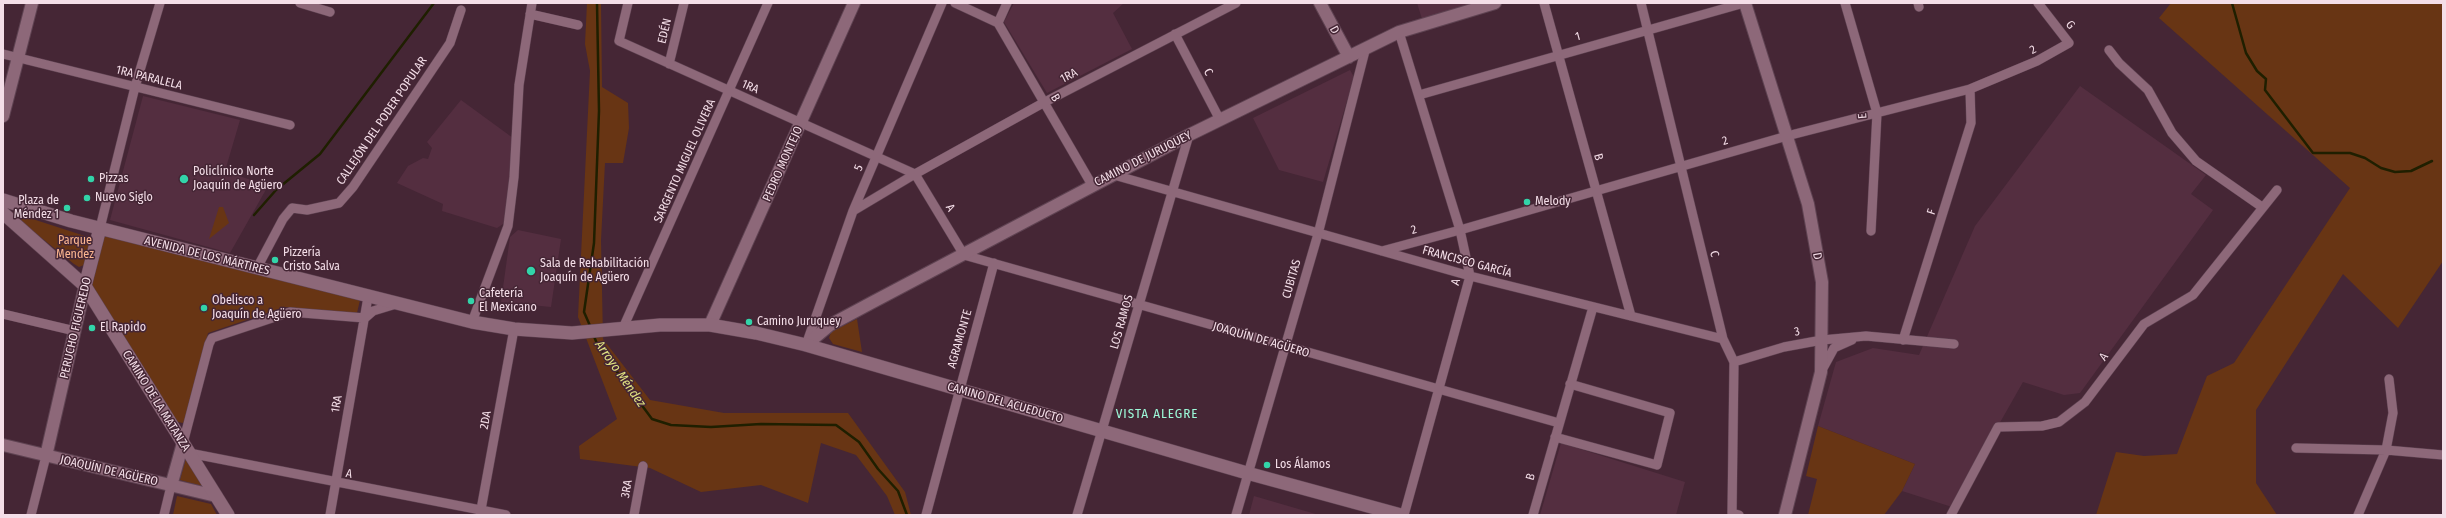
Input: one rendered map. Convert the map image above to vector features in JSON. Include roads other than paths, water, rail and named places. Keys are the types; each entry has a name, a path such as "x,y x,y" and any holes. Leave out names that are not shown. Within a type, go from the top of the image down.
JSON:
{"main road":[{"name":"AVENIDA DE LOS MÁRTIRES","path":"3,192 19,204"},
{"name":"AVENIDA DE LOS MÁRTIRES","path":"3,200 100,228 368,297 472,322 514,329 572,334 604,330"},
{"path":"3,213 85,286"},
{"name":"PERUCHO FIGUEREDO","path":"85,286 100,228"},
{"name":"CAMINO DE LA MATANZA","path":"85,286 228,515"},
{"name":"CAMINO DEL ACUEDUCTO","path":"604,330 660,325 710,325 806,345 1247,474 1401,515"}],"street":[{"path":"3,116 32,3"},
{"name":"PERUCHO FIGUEREDO","path":"100,228 135,87 160,3"},
{"path":"300,3 330,12"},
{"path":"472,322 508,226 514,190 519,85 532,3"},
{"name":"1RA","path":"628,3 619,41 915,174"},
{"name":"EDÉN","path":"669,64 684,3"},
{"name":"SARGENTO MIGUEL OLIVERA","path":"623,328 768,3"},
{"name":"PEDRO MONTEJO","path":"710,325 854,3"},
{"name":"5","path":"806,345 853,211 942,3"},
{"path":"955,3 998,23 1007,3"},
{"name":"1RA","path":"853,211 915,174 1043,103 1236,3"},
{"name":"D","path":"1320,3 1348,57"},
{"name":"CAMINO DE JURUQUEY","path":"806,345 830,325 964,255 1092,185 1366,47 1399,32 1495,3"},
{"name":"B","path":"1544,3 1595,191 1631,316"},
{"name":"C","path":"1641,3 1723,339 1734,362 1735,514"},
{"name":"D","path":"1745,3 1808,204 1820,274 1822,340 1821,372 1785,515"},
{"name":"1","path":"1419,95 1745,3"},
{"name":"E","path":"1845,3 1877,113 1871,231"},
{"name":"G","path":"2038,3 2069,43"},
{"name":"CALLEJÓN DEL PODER POPULAR","path":"257,268 283,219 292,208 308,210 339,203 353,187 450,43 461,10"},
{"path":"530,14 578,25"},
{"name":"B","path":"998,23 1043,103 1092,185"},
{"name":"A","path":"1399,32 1460,230 1470,276 1404,515"},
{"name":"C","path":"1175,34 1220,120"},
{"name":"2","path":"1382,251 1787,136 1970,89 2037,62 2069,43"},
{"name":"CUBITAS","path":"1236,515 1318,234 1366,47"},
{"path":"2110,50 2119,63 2148,90 2172,133 2196,161 2262,207"},
{"name":"1RA PARALELA","path":"3,54 290,125"},
{"name":"F","path":"1903,340 1971,123 1970,89"},
{"name":"LOS RAMOS","path":"1077,515 1140,306 1189,135"},
{"name":"A","path":"915,174 964,255"},
{"name":"FRANCISCO GARCÍA","path":"1114,175 1172,193 1470,276 1723,339"},
{"name":"A","path":"1951,515 1998,427 2042,426 2058,422 2085,402 2144,324 2193,295 2277,190"},
{"name":"JOAQUÍN DE AGÜERO","path":"964,255 1285,347 1559,423"},
{"name":"AGRAMONTE","path":"926,515 958,390 994,263"},
{"name":"PERUCHO FIGUEREDO","path":"31,515 85,286"},
{"name":"1RA","path":"330,515 368,297"},
{"path":"164,515 171,486 186,448 208,344 212,338 290,312 365,318 373,311 396,304"},
{"name":"B","path":"1533,515 1593,307"},
{"path":"3,314 75,331"},
{"name":"2DA","path":"481,513 514,329"},
{"name":"3","path":"1821,372 1834,348 1846,341 1866,336"},
{"name":"3","path":"1734,362 1784,347 1822,340 1866,336 1954,344"},
{"path":"2358,515 2386,450 2393,413 2389,379"},
{"path":"1555,437 1657,465 1670,413 1570,384"},
{"name":"JOAQUÍN DE AGÜERO","path":"3,445 216,496"},
{"name":"A","path":"186,448 336,483 481,513 506,515"},
{"path":"2296,448 2386,450 2443,455"},
{"name":"3RA","path":"634,515 643,466"}],"waterway":[{"path":"254,215 276,190 320,154 434,3"},
{"name":"Arroyo Méndez","path":"591,328 584,312 594,243 599,111 597,3"},
{"path":"2232,3 2246,53 2257,71 2266,79 2265,90 2313,153 2350,153 2365,158 2381,168 2395,172 2411,171 2432,161"},
{"name":"Arroyo Méndez","path":"593,334 598,346 652,419 671,425 711,427 761,424 836,425 859,442 878,469 898,491 907,515"}],"place":[{"name":"Pizzas","path":"91,179"},
{"name":"Policlínico Norte Joaquín de Agüero","path":"184,179"},
{"name":"Nuevo Siglo","path":"87,198"},
{"name":"Melody","path":"1527,202"},
{"name":"Plaza de Méndez 1","path":"67,208"},
{"name":"Pizzería Cristo Salva","path":"275,260"},
{"name":"Sala de Rehabilitación Joaquín de Agüero","path":"531,271"},
{"name":"Cafetería El Mexicano","path":"471,301"},
{"name":"Obelisco a Joaquín de Agüero","path":"204,308"},
{"name":"Camino Juruquey","path":"749,322"},
{"name":"El Rapido","path":"92,328"},
{"name":"Los Álamos","path":"1267,465"}],"district":[{"name":"VISTA ALEGRE","path":"1157,414"}],"park label":[{"name":"Parque Mendez","path":"75,248"}]}
